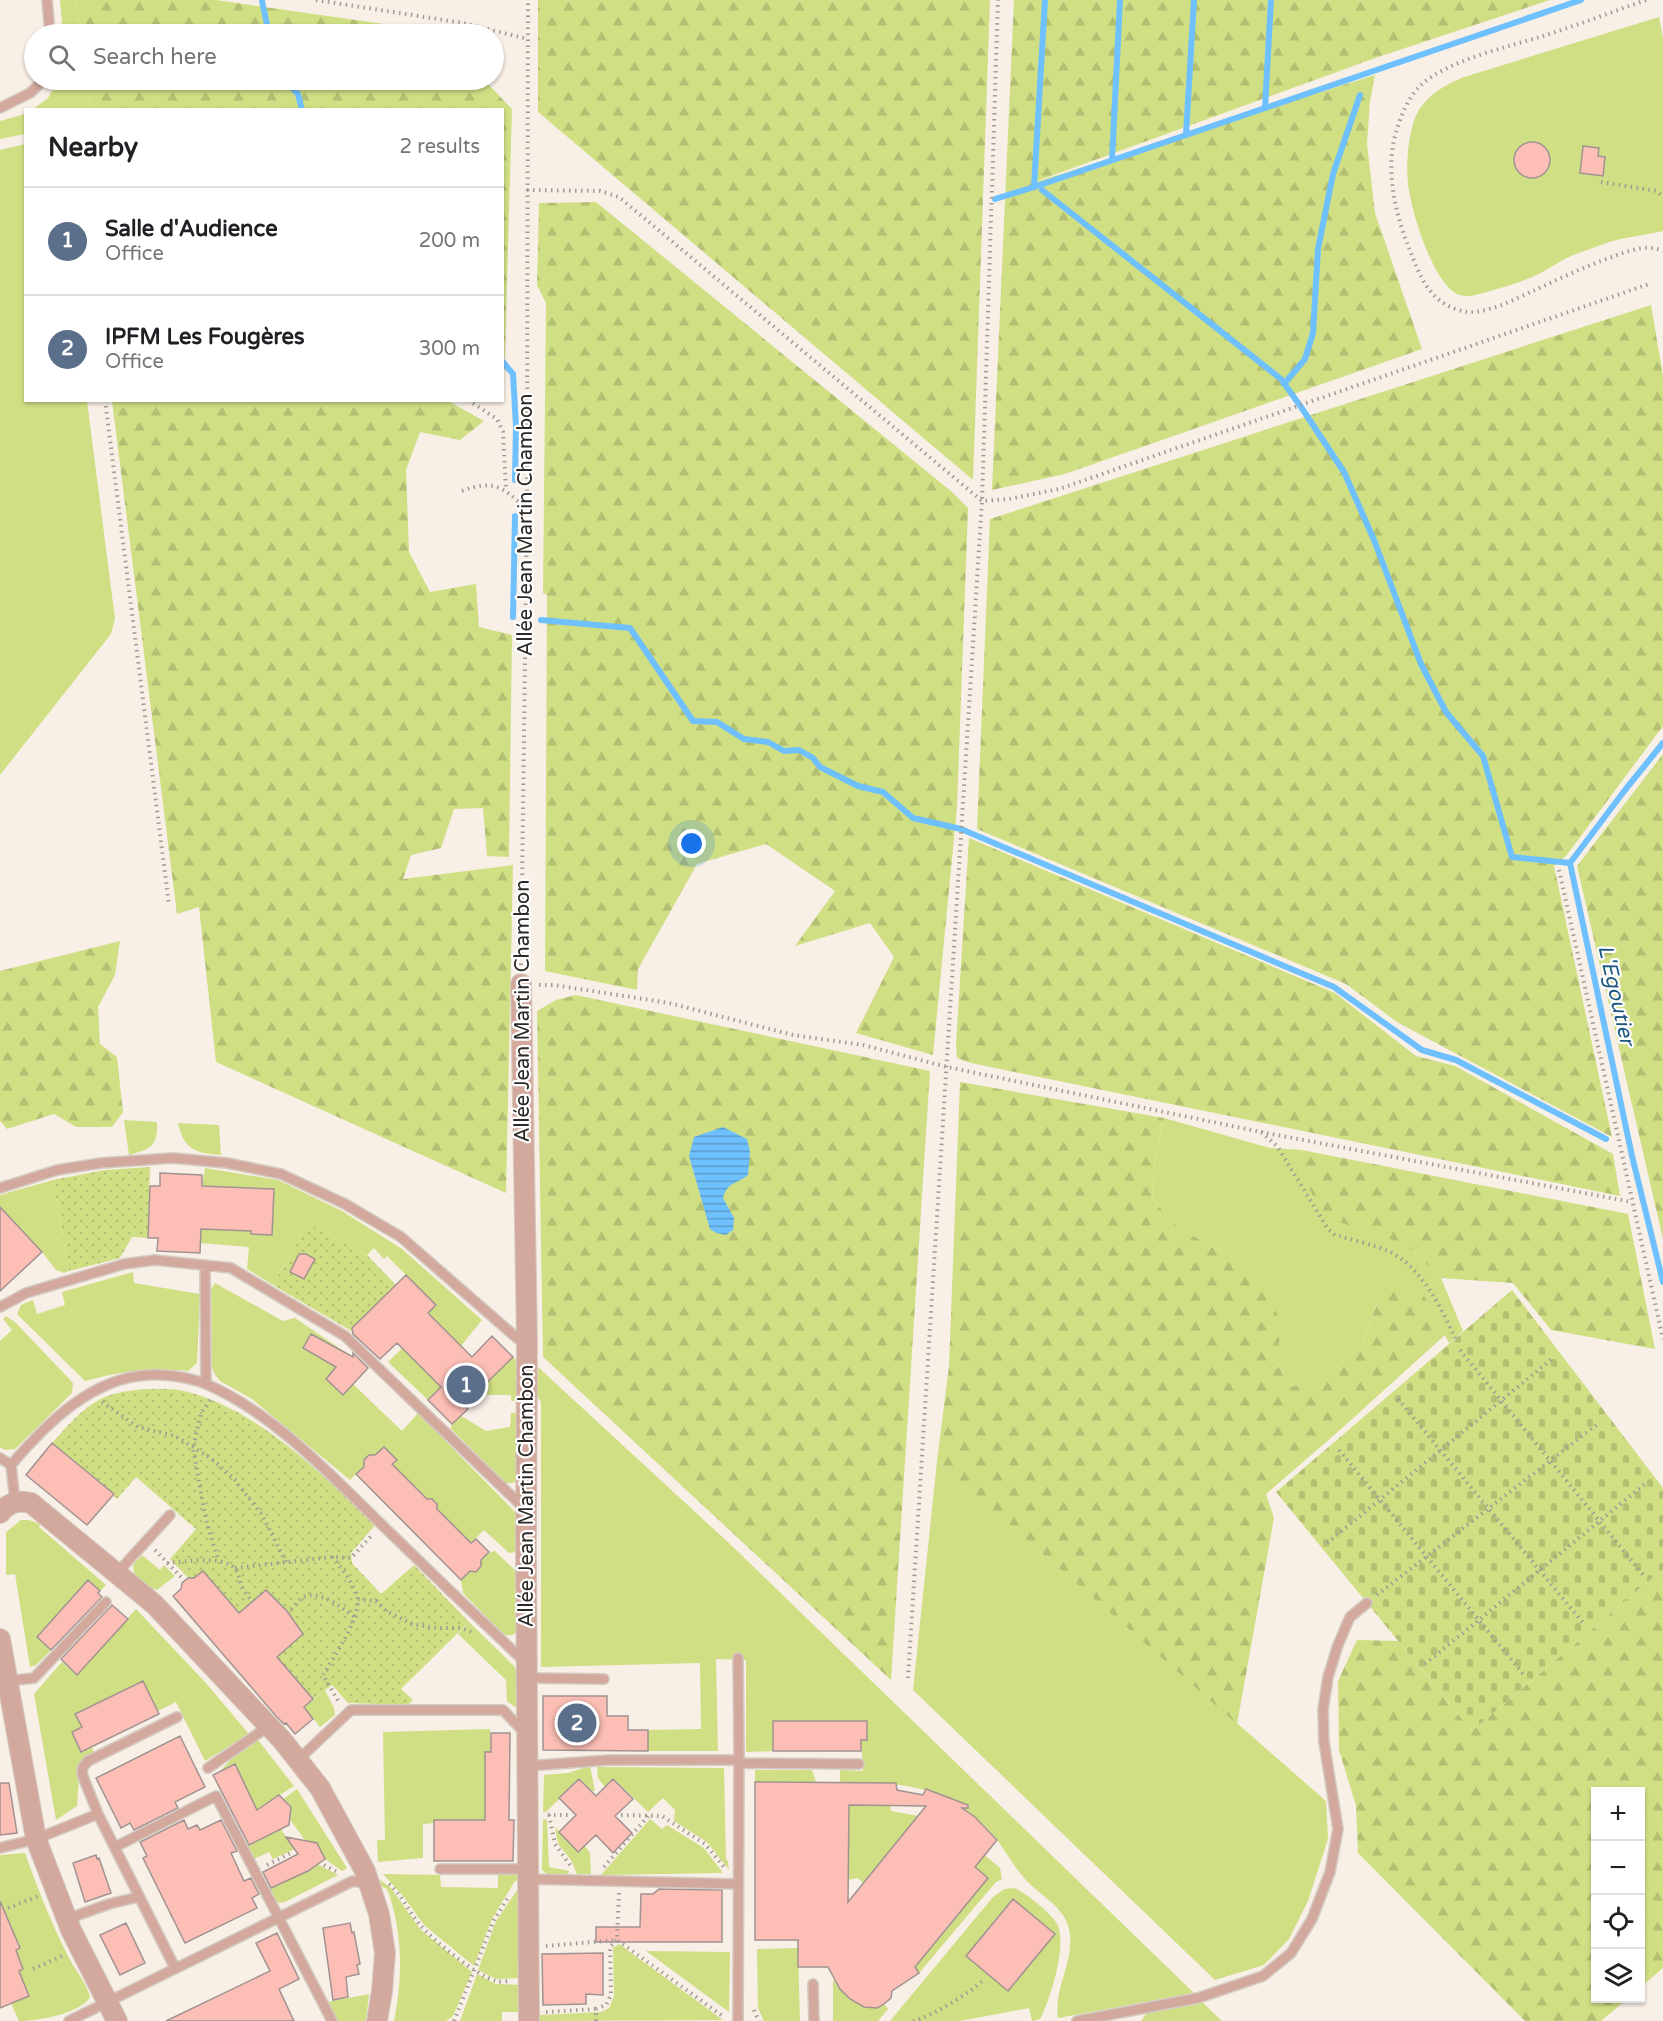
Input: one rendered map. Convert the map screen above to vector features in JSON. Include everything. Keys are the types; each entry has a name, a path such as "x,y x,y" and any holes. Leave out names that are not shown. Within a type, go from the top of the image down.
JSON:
{"street":[{"name":"Allée Jean Martin Chambon","path":"521,984 527,1347 529,2017"},
{"path":"7,1508 21,1500 31,1503 154,1604 269,1726 326,1798 354,1849 376,1880 385,1953 377,2021"},
{"path":"0,1639 36,1839 67,1919 117,2021"}],"lane":[{"path":"47,0 49,24"},
{"path":"0,108 33,90"},
{"path":"0,1188 57,1170 101,1163 173,1158 227,1163 281,1174 345,1204 401,1238 527,1347"},
{"path":"0,1307 26,1293 124,1264 155,1260 231,1268 345,1336 526,1510"},
{"path":"205,1265 206,1384"},
{"path":"7,1508 11,1465 31,1441 88,1392 124,1379 148,1375 180,1378 206,1384 261,1415 331,1474 527,1671 604,1679"},
{"path":"0,1458 11,1465"},
{"path":"117,1574 170,1515"},
{"path":"7,1681 34,1678 106,1602"},
{"path":"1077,2021 1198,1998 1263,1976 1291,1953 1312,1919 1330,1872 1338,1829 1323,1742 1323,1710 1328,1677 1350,1617 1367,1603"},
{"path":"738,1658 738,2021"},
{"path":"298,1760 351,1710 502,1710 527,1735"},
{"path":"175,1968 98,1814 82,1774 83,1767 88,1761 177,1717"},
{"path":"208,1768 269,1726"},
{"path":"527,1766 609,1760 859,1764"},
{"path":"115,1847 216,1796 332,2021"},
{"path":"0,1848 36,1839 98,1814"},
{"path":"440,1869 528,1874 593,1881 738,1884"},
{"path":"69,2021 353,1881 376,1880"},
{"path":"67,1919 109,1904 138,1897"},
{"path":"813,1984 814,2021"},
{"path":"1131,2011 1133,2021"}],"path":[{"path":"316,0 468,24"},
{"name":"Allée Jean Martin Chambon","path":"521,984 527,510 528,0"},
{"path":"908,1677 982,501 999,0"},
{"path":"1646,0 1472,59 1435,75 1415,91 1400,119 1391,171 1401,230 1424,284 1434,296 1455,309 1468,312 1502,305 1631,250 1653,247 1663,251"},
{"path":"504,33 528,39"},
{"path":"1601,182 1657,191 1663,197"},
{"path":"527,190 600,191 619,196 982,501 1009,499 1059,489 1649,284"},
{"path":"105,402 169,905"},
{"path":"471,402 497,418 503,432 506,489"},
{"path":"462,491 478,484 506,489 527,510"},
{"path":"1559,870 1663,1339"},
{"path":"521,984 555,985 669,1003 793,1035 863,1045 947,1067 1261,1132 1632,1202"},
{"path":"1261,1132 1277,1146 1328,1229 1335,1235 1388,1251 1404,1260 1436,1298 1455,1338"},
{"path":"1460,1350 1644,1576"},
{"path":"1327,1543 1553,1358"},
{"path":"217,1390 201,1413 193,1448 206,1520 218,1560"},
{"path":"88,1392 138,1427 175,1436 212,1459 235,1480 262,1515 286,1562"},
{"path":"1398,1399 1584,1624"},
{"path":"1367,1603 1600,1422"},
{"path":"1339,1450 1524,1675"},
{"path":"1425,1664 1646,1483"},
{"path":"234,1568 332,1557 351,1558 382,1525"},
{"path":"147,1541 182,1578"},
{"path":"332,1557 343,1570 358,1599 354,1623 323,1675 346,1714"},
{"path":"167,1563 218,1560 234,1568 250,1600"},
{"path":"291,1609 310,1595 327,1599 355,1617"},
{"path":"358,1599 376,1601 386,1611 412,1624 437,1628 461,1628 472,1632 479,1639"},
{"path":"549,1815 555,1844 570,1863 576,1880"},
{"path":"528,1816 572,1815"},
{"path":"621,1815 662,1816 705,1844 738,1884"},
{"path":"593,1881 648,1816"},
{"path":"255,1871 293,1852"},
{"path":"324,1865 340,1874 346,1870"},
{"path":"454,2021 494,1920 517,1884 528,1874"},
{"path":"376,1880 395,1889 421,1927 475,1970 496,1981 529,1982"},
{"path":"529,2017 596,2009 606,2005 611,1995 610,1947 617,1940 620,1881"},
{"path":"8,1908 56,1889"},
{"path":"528,1948 617,1940 730,2021"},
{"path":"33,1969 80,1948"},
{"path":"913,2021 932,2014 983,1980"},
{"path":"596,2009 596,2021"}],"green space":[{"path":"60,0 76,0 80,24 62,24"},
{"path":"76,0 216,0 384,24 80,24"},
{"path":"538,0 990,0 973,480 538,112"},
{"path":"1014,0 1550,0 1378,57 1026,185 1375,75 1370,101 1367,144 1375,213 1422,349 1065,474 992,490"},
{"path":"1659,17 1663,38 1663,231 1609,242 1571,256 1539,274 1487,292 1467,296 1450,289 1441,278 1425,246 1413,210 1408,183 1409,145 1413,124 1420,108 1431,96 1461,78"},
{"path":"53,90 88,90 91,108 35,108 48,98"},
{"path":"88,90 494,90 512,109 504,386 504,108 91,108"},
{"path":"24,114 24,134 0,139 0,121"},
{"path":"24,144 24,402 87,402 115,619 111,634 0,775 0,150"},
{"path":"596,202 952,492 968,508 957,807 933,1055 856,1033 894,957 870,923 795,946 835,891 766,844 697,864 638,969 637,990 545,971 547,595 543,593 546,303 537,285 539,203"},
{"path":"1651,305 1663,376 1663,726 1566,856 1554,866 1612,1137 1397,1022 1346,984 977,829 990,519"},
{"path":"112,402 450,402 484,421 460,440 420,432 406,470 409,552 430,592 476,584 479,627 512,635 509,857 487,856 483,808 454,809 441,848 411,855 403,879 513,865 506,1193 216,1062 199,907 177,914"},
{"path":"1663,754 1663,1239 1577,866"},
{"path":"969,838 1335,993 1416,1056 1455,1066 1613,1154 1620,1196 971,1063 957,1058"},
{"path":"120,941 115,975 98,1007 100,1044 117,1057 123,1112 112,1127 76,1127 54,1114 7,1129 0,1121 0,971"},
{"path":"576,995 930,1071 891,1680 543,1357 537,1011 556,1000"},
{"path":"960,1082 1164,1118 1155,1159 1152,1197 1170,1221 1208,1245 1246,1264 1265,1287 1282,1324 1276,1361 1293,1387 1331,1369 1361,1348 1379,1297 1399,1287 1421,1290 1445,1335 1266,1494 1274,1518 1237,1724 937,1461 949,1366"},
{"path":"1164,1118 1270,1148 1302,1150 1295,1161 1374,1232 1405,1244 1441,1278 1463,1331 1449,1343 1421,1290 1379,1297 1361,1348 1331,1369 1293,1387 1276,1361 1246,1264 1208,1245 1170,1221 1152,1197 1155,1159"},
{"path":"124,1120 157,1122 156,1136 152,1145 143,1151 129,1155"},
{"path":"178,1123 219,1125 221,1155 204,1153 192,1148 184,1139"},
{"path":"1302,1150 1628,1214 1655,1349 1551,1330 1513,1283 1441,1278 1405,1244 1324,1217 1295,1161"},
{"path":"150,1167 148,1238 132,1237 120,1258 69,1271 53,1180 105,1170"},
{"path":"205,1168 278,1180 342,1211 402,1249 482,1320 461,1346 428,1313 435,1304 387,1256 384,1259 374,1248 367,1255 308,1223 273,1285 247,1269 249,1247 200,1243 201,1229 251,1231 251,1234 272,1235 274,1189 202,1186"},
{"path":"53,1180 69,1271 64,1273 56,1270 0,1207 0,1195"},
{"path":"308,1223 367,1255 396,1285 353,1328 353,1332 273,1285"},
{"path":"133,1272 134,1283 200,1294 197,1363 188,1371 161,1369 136,1371 85,1381 17,1314 21,1305 33,1300 37,1314 65,1305 62,1292"},
{"path":"215,1283 283,1321 295,1318 348,1354 326,1378 343,1395 353,1384 402,1431 418,1413 519,1516 519,1552 509,1553 484,1530 471,1543 437,1508 437,1504 432,1499 428,1499 392,1464 397,1460 384,1447 350,1480 252,1399 220,1381 212,1367 211,1289"},
{"path":"1512,1290 1663,1488 1663,1569 1472,1731 1276,1492"},
{"path":"6,1316 16,1323 73,1383 72,1393 15,1449 5,1450 0,1447 0,1341 12,1330 3,1319"},
{"path":"402,1348 441,1387 428,1400 388,1362"},
{"path":"513,1357 520,1364 521,1400 511,1401 511,1395 484,1395 479,1390"},
{"path":"538,1367 731,1545 1194,1993 1058,2018 1057,2007 1070,1952 1070,1940 1066,1921 1057,1908 1025,1879 987,1828 971,1813 954,1802 937,1794 900,1785 840,1782 840,1770 863,1771 861,1740 867,1740 867,1721 773,1721 773,1751 746,1752 746,1660 716,1659 718,1751 648,1751 648,1730 701,1729 700,1663 541,1667 541,1402 537,1396"},
{"path":"147,1389 173,1389 215,1401 265,1429 312,1466 375,1525 351,1553 352,1563 381,1594 414,1565 469,1622 401,1689 413,1700 408,1705 348,1703 332,1685 313,1699 270,1649 287,1647 303,1634 287,1611 276,1602 246,1621 203,1571 193,1579 188,1578 170,1559 196,1529 136,1477 117,1499 52,1443 95,1402 118,1393"},
{"path":"521,1412 520,1478 513,1483 506,1483 451,1429 452,1424 461,1416 486,1431 510,1427 511,1413"},
{"path":"937,1461 1326,1801 1328,1839 1308,1901 1289,1939 1264,1965 1215,1980 913,1690"},
{"path":"21,1520 40,1524 39,1527 106,1585 100,1591 87,1581 37,1636 51,1650 36,1665 30,1667 15,1574 6,1575 6,1532"},
{"path":"495,1551 520,1575 519,1631 512,1635 504,1635 463,1593 461,1580 470,1571 476,1572 485,1556"},
{"path":"142,1555 160,1570 164,1565 175,1576 157,1590 148,1587 134,1575 133,1565"},
{"path":"1663,1569 1663,1968 1645,1984 1645,1787 1591,1787 1591,2003 1622,2003 1601,2021 1525,2021 1358,1853 1356,1806 1339,1750 1338,1681 1357,1640 1398,1641 1472,1731"},
{"path":"136,1609 205,1682 249,1734 205,1761 176,1702 158,1711 143,1681 75,1714 82,1727 72,1733 81,1751 92,1747 94,1753 82,1760 80,1766 77,1806 56,1820 34,1694 62,1662 77,1675"},
{"path":"469,1622 514,1666 520,1679 518,1709 507,1701 506,1680 458,1634"},
{"path":"325,1690 335,1715 320,1727 304,1707"},
{"path":"490,1729 491,1752 485,1752 485,1820 437,1820 434,1823 423,1824 423,1858 378,1862 377,1840 385,1840 383,1732"},
{"path":"258,1740 294,1786 261,1807 275,1821 295,1849 273,1859 269,1852 254,1859 247,1845 262,1838 228,1768 216,1781 228,1762"},
{"path":"590,1766 595,1791 579,1779 546,1812 543,1812 544,1775 568,1773"},
{"path":"597,1767 724,1768 726,1860 729,1870 707,1842 674,1821 675,1810 663,1798 648,1812 614,1779 605,1787 598,1778"},
{"path":"755,1770 812,1770 816,1782 755,1782"},
{"path":"297,1789 347,1868 342,1871 325,1859 317,1843 309,1846 286,1814 291,1807 282,1800"},
{"path":"849,1805 890,1805 891,1811 919,1816 863,1883 858,1878 848,1880"},
{"path":"543,1819 547,1820 549,1867 569,1871 568,1875 548,1875 542,1870"},
{"path":"650,1819 662,1829 667,1825 704,1848 723,1873 601,1875"},
{"path":"555,1827 578,1852 585,1846 590,1853 591,1874 577,1874 571,1860 558,1844"},
{"path":"965,1839 1000,1868 1002,1879 996,1882 919,1973 910,1961 930,1881 965,1906 988,1878 955,1851"},
{"path":"25,1853 55,1928 69,1958 86,1985 90,1997 85,2003 68,2012 47,2018 19,2021 11,2003 29,1996 19,1971 23,1969 16,1950 20,1948 0,1900 0,1855"},
{"path":"295,1856 338,1875 285,1902 278,1903 269,1889 283,1883 274,1866"},
{"path":"383,1874 440,1875 441,1887 498,1888 498,1875 520,1874 520,1880 515,1881 492,1919 474,1966 424,1925 404,1897"},
{"path":"379,1879 391,1888 420,1929 472,1972 453,2016 446,2021 394,2021 399,1988 399,1938 387,1889 378,1885"},
{"path":"1014,1888 1050,1915 1060,1933 1056,1972 1040,2019 1032,2021 1029,2008 960,2021 890,2021 993,1897 1004,1889"},
{"path":"520,1889 521,1978 496,1979 478,1970 496,1921"},
{"path":"619,1944 723,2020 540,2021 540,2015 601,2012 609,2008 614,1996 613,1948"},
{"path":"798,1948 800,2021 764,2021 758,2008 757,1949"},
{"path":"646,1951 730,1952 729,2012"},
{"path":"477,1974 496,1984 522,1985 522,2012 502,2012 502,2021 460,2021"},
{"path":"833,1979 855,2002 869,2007 884,2004 888,2009 878,2021 833,2021"},
{"path":"369,1994 366,2021 336,2021 327,2002"},
{"path":"1201,2001 1222,2021 1141,2021 1148,2011"}],"water":[{"path":"723,1127 747,1139 750,1152 748,1175 730,1186 723,1198 734,1218 733,1230 726,1235 710,1229 689,1156 694,1137"}],"building":[{"path":"1532,142 1545,147 1550,160 1545,173 1532,178 1519,173 1514,160 1519,147"},
{"path":"1583,146 1599,148 1598,156 1605,157 1603,176 1580,173"},
{"path":"160,1173 202,1175 202,1186 274,1189 272,1235 251,1234 251,1231 201,1229 200,1253 157,1251 158,1238 148,1238 150,1186 160,1186"},
{"path":"0,1207 42,1252 0,1291"},
{"path":"299,1254 306,1254 315,1259 304,1279 290,1272"},
{"path":"406,1275 436,1305 428,1313 472,1357 492,1336 513,1357 464,1405 468,1409 452,1424 428,1400 441,1387 397,1343 380,1359 353,1334 352,1328"},
{"path":"311,1334 353,1357 353,1353 368,1368 343,1395 326,1379 336,1367 303,1348"},
{"path":"52,1443 114,1494 87,1525 26,1475"},
{"path":"384,1447 397,1460 392,1464 427,1499 432,1499 437,1504 437,1509 471,1543 476,1539 489,1552 481,1560 481,1566 476,1572 470,1571 461,1580 356,1474 364,1467 364,1460 369,1455 375,1455"},
{"path":"203,1571 239,1613 266,1590 287,1611 303,1634 277,1657 313,1699 304,1707 313,1719 295,1734 276,1716 173,1596 188,1578 194,1578"},
{"path":"88,1580 100,1591 98,1593 102,1597 51,1650 37,1637"},
{"path":"112,1605 128,1619 77,1675 61,1659"},
{"path":"143,1681 159,1714 81,1752 72,1732 82,1727 75,1714"},
{"path":"543,1696 607,1696 607,1716 628,1716 628,1730 648,1730 648,1751 543,1750"},
{"path":"773,1721 867,1721 867,1740 861,1740 861,1751 773,1751"},
{"path":"491,1733 510,1733 509,1820 514,1820 513,1861 434,1861 434,1820 485,1820 485,1752 491,1752"},
{"path":"180,1736 205,1787 175,1802 178,1808 134,1830 130,1823 121,1828 96,1778"},
{"path":"235,1764 257,1810 279,1795 291,1807 289,1825 249,1845 213,1775"},
{"path":"579,1779 596,1796 613,1779 633,1799 615,1816 632,1833 613,1853 596,1835 578,1852 559,1832 576,1815 559,1798"},
{"path":"755,1782 896,1783 897,1790 923,1795 926,1789 968,1805 968,1808 962,1808 975,1817 997,1840 975,1867 988,1878 915,1967 919,1973 892,1991 891,1998 877,2008 864,2007 850,1999 840,1989 828,1967 798,1967 798,1940 755,1940","holes":["849,1805 926,1806 848,1902"]},
{"path":"0,1783 9,1783 17,1833 0,1835"},
{"path":"184,1820 188,1829 197,1825 200,1830 221,1820 237,1851 231,1853 244,1881 251,1878 259,1894 252,1898 257,1908 185,1943 143,1858 147,1856 140,1842"},
{"path":"286,1837 317,1843 325,1859 308,1871 271,1888 263,1872 298,1854"},
{"path":"96,1855 111,1893 85,1902 73,1863"},
{"path":"659,1889 722,1890 722,1942 596,1942 596,1927 640,1927 641,1894 653,1894"},
{"path":"1013,1899 1055,1934 1008,1991 966,1956"},
{"path":"0,1901 20,1948 16,1950 23,1969 19,1971 29,1996 0,2008"},
{"path":"126,1923 145,1963 120,1975 100,1935"},
{"path":"350,1923 360,1964 357,1965 359,1974 346,1977 348,1997 333,2000 323,1928"},
{"path":"277,1933 299,1979 279,1989 294,2021 166,2021 270,1971 256,1943"},
{"path":"603,1953 603,1995 586,1994 586,2004 543,2005 542,1954"}],"waterway":[{"path":"1034,187 1045,0"},
{"path":"1112,160 1120,0"},
{"path":"1186,135 1194,0"},
{"path":"1265,108 1271,0"},
{"path":"995,199 1581,0"},
{"path":"262,1 267,24"},
{"path":"294,90 298,94 302,108"},
{"path":"1284,384 1305,359 1313,333 1318,249 1333,174 1360,95"},
{"path":"1042,190 1281,379 1344,472 1374,540 1421,664 1446,712 1483,756 1512,857 1570,863"},
{"path":"504,363 513,374 516,426 515,480"},
{"path":"513,617 515,516"},
{"path":"541,620 630,628 693,721 717,722 744,739 768,742 784,751 799,750 813,758 820,767 858,786 883,792 913,818 961,829 1334,987 1422,1050 1456,1060 1606,1139"},
{"name":"L'Egoutier","path":"1663,743 1570,863 1632,1156 1663,1282"}],"place":[{"name":"Salle d'Audience","path":"466,1385"},
{"name":"IPFM Les Fougères","path":"577,1723"}]}
